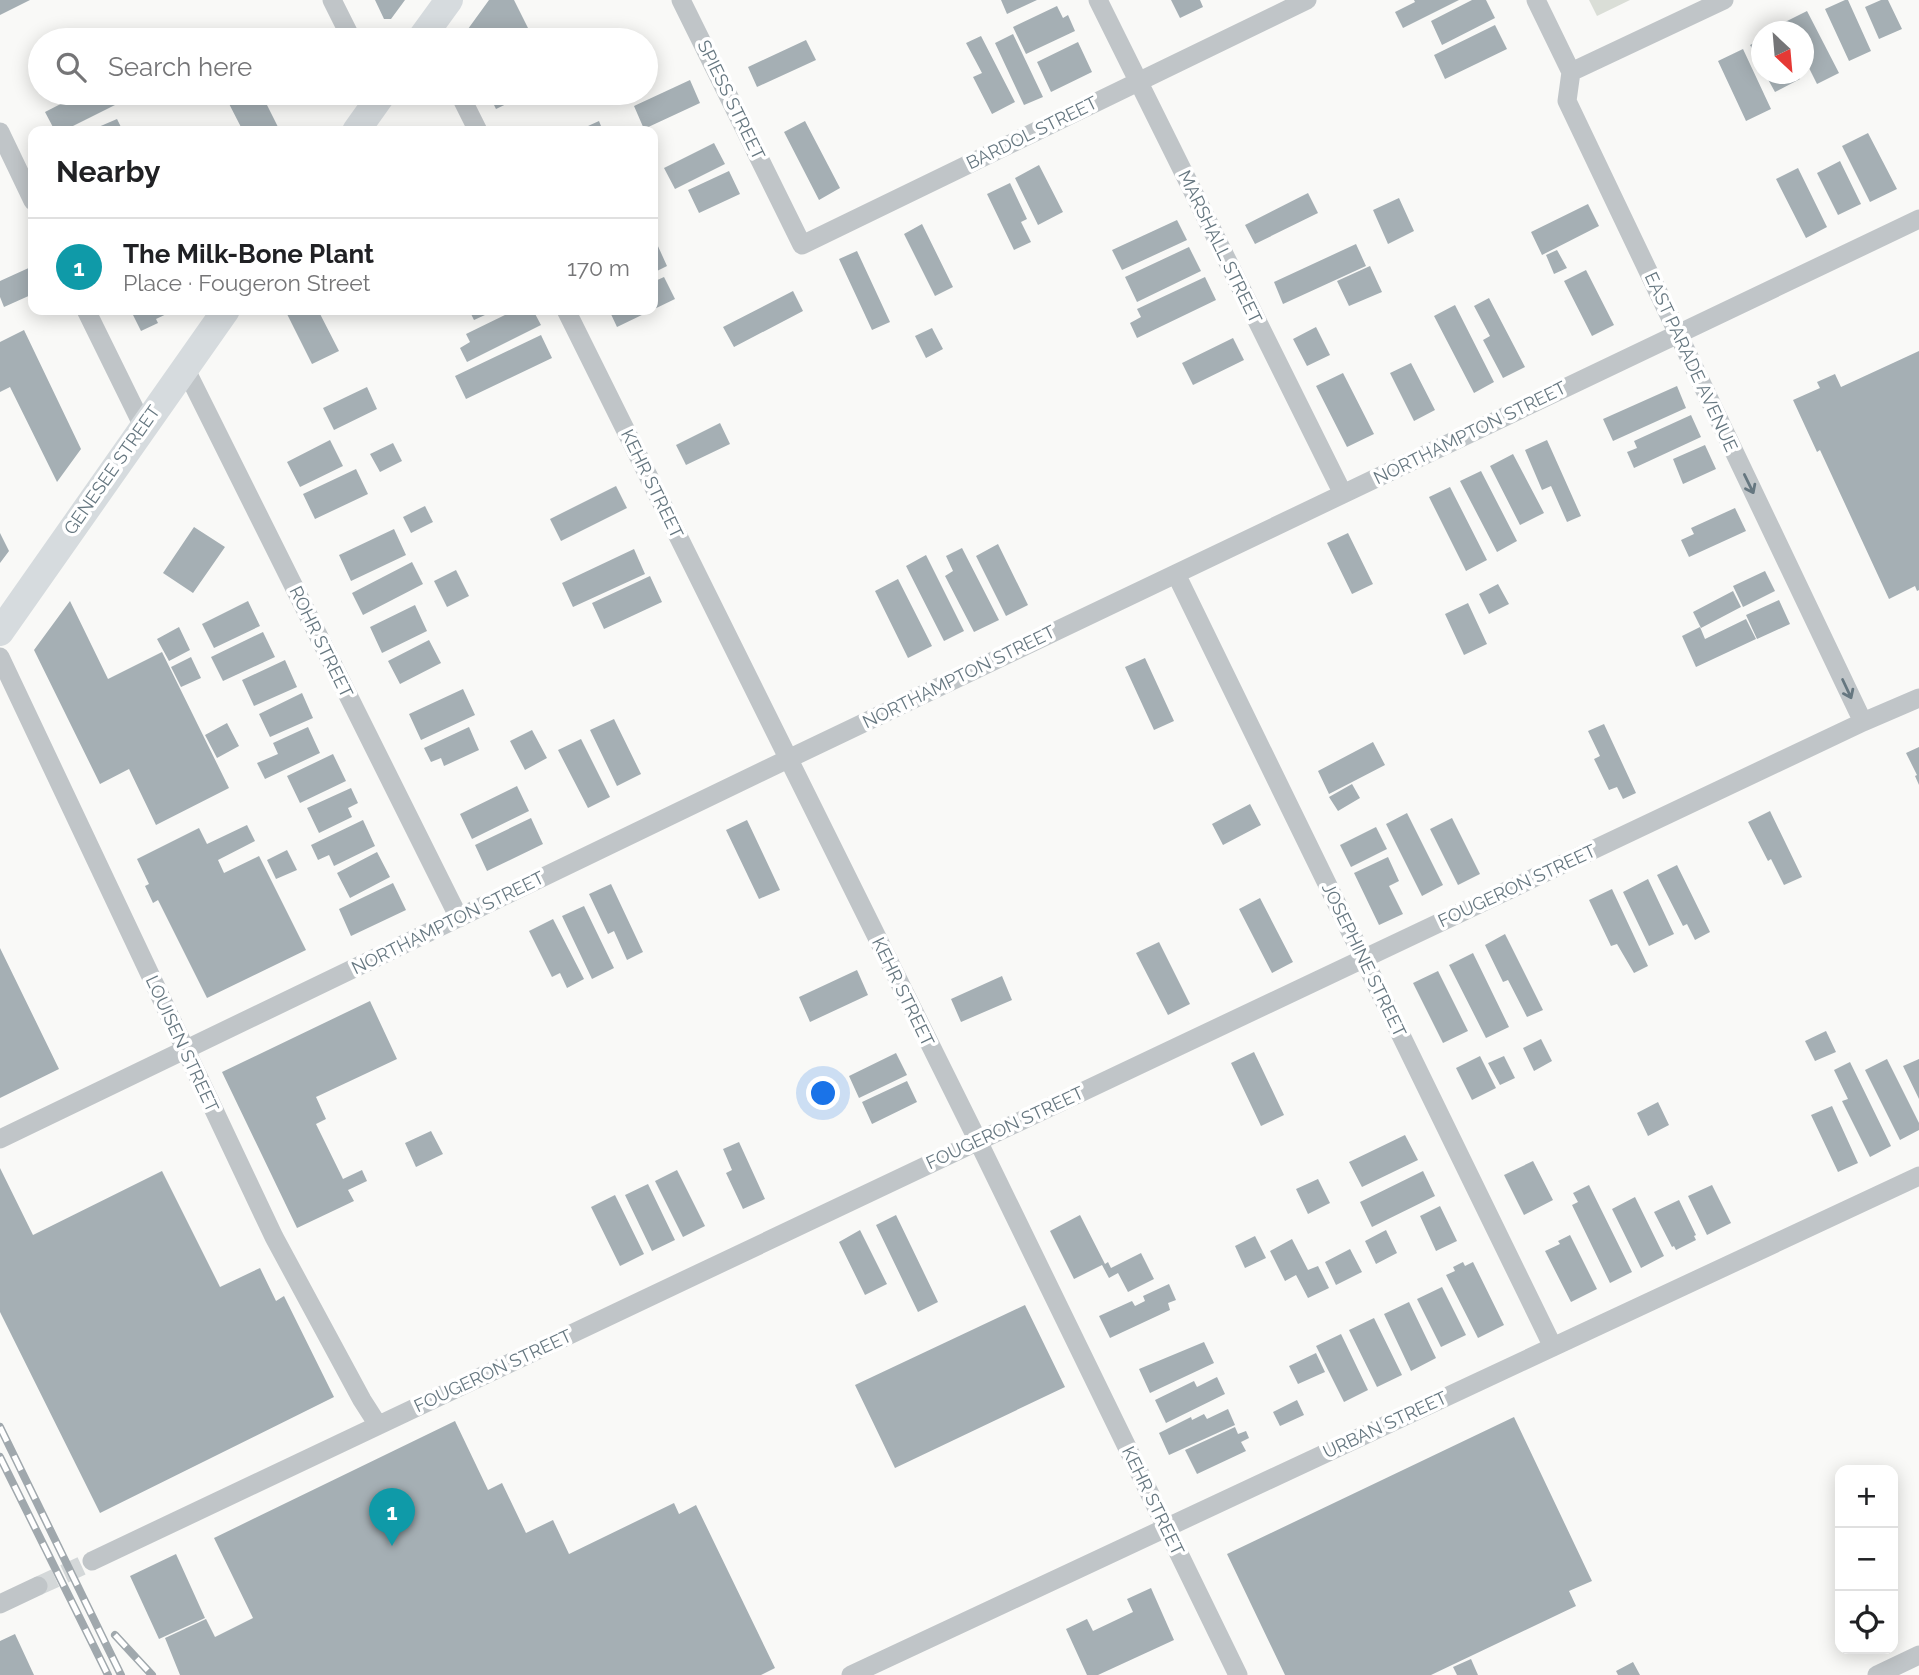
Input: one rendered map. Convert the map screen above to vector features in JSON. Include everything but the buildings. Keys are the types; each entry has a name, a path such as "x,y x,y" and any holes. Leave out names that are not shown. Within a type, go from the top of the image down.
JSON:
{"main road":[{"path":"429,28 449,0"},
{"path":"360,126 374,105"},
{"name":"GENESEE STREET","path":"0,632 222,315"}],"street":[{"path":"332,0 346,28"},
{"name":"SPIESS STREET","path":"681,0 781,200"},
{"name":"MARSHALL STREET","path":"1098,0 1343,494"},
{"name":"BARDOL STREET","path":"781,200 802,245 1307,0"},
{"name":"EAST PARADE AVENUE","path":"1536,0 1571,72 1567,101 1863,722"},
{"path":"1571,72 1724,0"},
{"path":"465,105 476,126"},
{"path":"0,132 28,191"},
{"name":"NORTHAMPTON STREET","path":"0,1139 1919,219"},
{"path":"88,315 142,426"},
{"name":"KEHR STREET","path":"568,315 978,1141 1238,1675"},
{"name":"ROHR STREET","path":"184,366 459,918"},
{"name":"JOSEPHINE STREET","path":"1176,573 1553,1347"},
{"name":"LOUISEN STREET","path":"0,657 274,1237 378,1425"},
{"name":"FOUGERON STREET","path":"92,1561 1363,958 1919,698"},
{"name":"URBAN STREET","path":"851,1675 1919,1176"},
{"path":"0,1604 38,1586"},
{"path":"1877,1675 1919,1655"}],"shaded area":[{"path":"1589,0 1630,0 1597,16"}],"tunnel":[{"path":"38,1586 92,1561"}],"railway":[{"path":"0,1427 121,1675"},
{"path":"0,1457 108,1675"},
{"path":"115,1635 152,1675"}],"place":[{"name":"The Milk-Bone Plant","path":"392,1546"}]}
